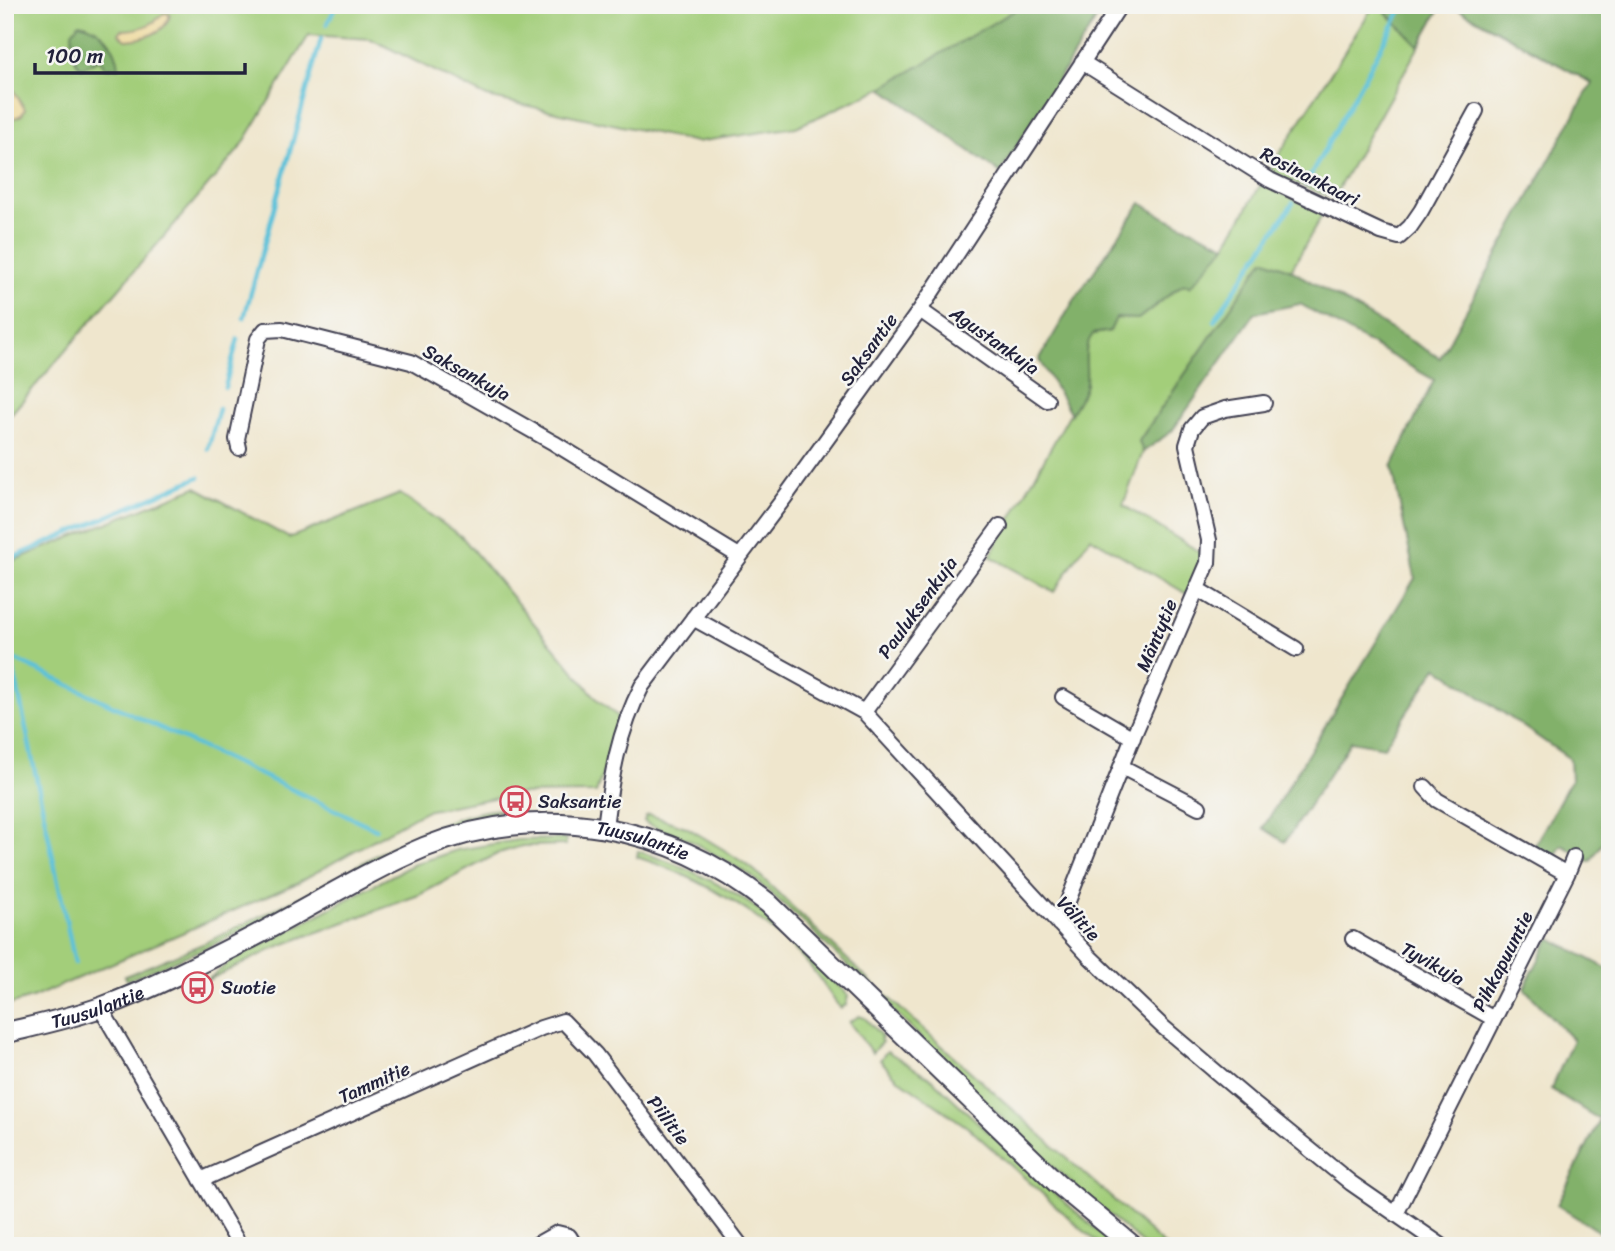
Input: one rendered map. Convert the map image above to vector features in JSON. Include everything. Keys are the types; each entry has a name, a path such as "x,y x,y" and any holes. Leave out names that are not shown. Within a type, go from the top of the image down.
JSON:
{"main road":[{"name":"Tuusulantie","path":"5,1033 100,1007 247,940 354,882 444,840 487,829 524,824 605,828 636,834 690,854 741,882 768,903 1058,1183 1133,1246"}],"street":[{"name":"Saksantie","path":"605,828 610,791 628,714 642,686 920,310 1120,5"},
{"name":"Rosinankaari","path":"1082,62 1270,180 1381,232 1399,237 1421,211 1476,111"},
{"name":"Agustankuja","path":"920,310 1047,400"},
{"name":"Saksankuja","path":"239,448 237,439 258,339 265,330 282,329 411,362 554,443 739,555"},
{"name":"Mäntytie","path":"1059,924 1133,738 1208,563 1209,540 1186,445 1192,429 1202,417 1225,409 1264,403"},
{"name":"Pauluksenkuja","path":"864,712 1000,526"},
{"path":"1197,589 1296,649"},
{"name":"Välitie","path":"693,618 864,712 1090,957 1208,1066 1351,1183 1442,1246"},
{"path":"1063,697 1133,738"},
{"path":"1122,767 1199,807"},
{"path":"1425,787 1437,800 1567,874"},
{"name":"Pihkapuuntie","path":"1396,1214 1574,857"},
{"name":"Tyvikuja","path":"1353,939 1494,1019"},
{"path":"100,1007 240,1246"},
{"name":"Tammitie","path":"201,1180 541,1028 563,1021"},
{"name":"Piilitie","path":"563,1021 595,1054 741,1246"},
{"path":"534,1246 557,1233 572,1241"}],"green space":[{"path":"5,5 1024,5 882,88 796,127 696,142 487,97 371,39 309,35 241,147 5,421"},
{"path":"1024,5 1105,5 1000,173 882,88"},
{"path":"1374,5 1379,5 1419,46 1333,198 1279,177 1270,169"},
{"path":"1379,5 1442,5 1419,46"},
{"path":"1451,5 1610,5 1610,832 1590,862 1562,845 1553,859 1534,847 1571,780 1570,759 1437,667 1384,747 1351,741 1285,842 1263,828 1415,578 1392,467 1434,380 1300,304 1255,313 1172,431 1143,452 1139,441 1264,259 1291,270 1440,358 1592,83"},
{"path":"79,23 94,28 106,38 115,52 119,67 106,68 99,59 82,68 78,65 73,52 72,32"},
{"path":"1261,184 1324,212 1291,270 1264,260 1139,441 1143,452 1123,505 1203,554 1187,594 1090,537 1054,592 990,556 1086,385 1085,352 1088,340 1093,334 1110,331 1115,318 1138,319 1182,285 1190,286 1226,245"},
{"path":"1141,203 1162,216 1226,245 1190,287 1182,285 1138,319 1116,318 1110,331 1093,334 1086,352 1085,387 1071,414 1039,360 1073,302"},
{"path":"196,487 289,538 400,494 462,537 597,699 621,719 596,793 514,794 425,811 295,884 32,998 5,1006 5,564"},
{"path":"505,809 405,846 321,891 318,887 433,827 481,812"},
{"path":"646,816 686,827 754,870 873,984 1165,1246 1145,1246 1045,1160 799,918 750,875 689,840 647,824 644,821"},
{"path":"566,839 566,845 522,846 499,853 419,895 279,946 206,981 231,961 412,865 457,850 518,840"},
{"path":"638,851 707,879 740,897 771,919 844,991 848,996 846,1005 840,1008 806,962 765,924 704,885 637,857"},
{"path":"310,892 312,896 215,944 127,980 125,976 205,943"},
{"path":"1550,938 1610,970 1610,1239 1557,1205 1600,1120 1551,1089 1573,1040 1524,988"},
{"path":"859,1016 865,1018 882,1037 882,1042 872,1053 849,1022"},
{"path":"887,1051 932,1079 1115,1246 1102,1246 970,1129 897,1078 880,1060"}],"sand":[{"path":"164,13 170,14 168,21 153,34 126,40 119,34 121,30 150,24"},
{"path":"5,69 11,86 25,109 22,115 15,118 5,116"}],"waterway":[{"path":"327,24 337,5"},
{"path":"1306,184 1404,5"},
{"path":"244,318 321,39"},
{"path":"1214,321 1293,203"},
{"path":"225,387 238,339"},
{"path":"208,449 219,409"},
{"path":"5,561 199,477"},
{"path":"5,655 376,829"},
{"path":"11,657 75,963"}],"place":[{"name":"Saksantie","path":"515,801"},
{"name":"Suotie","path":"198,987"}]}
